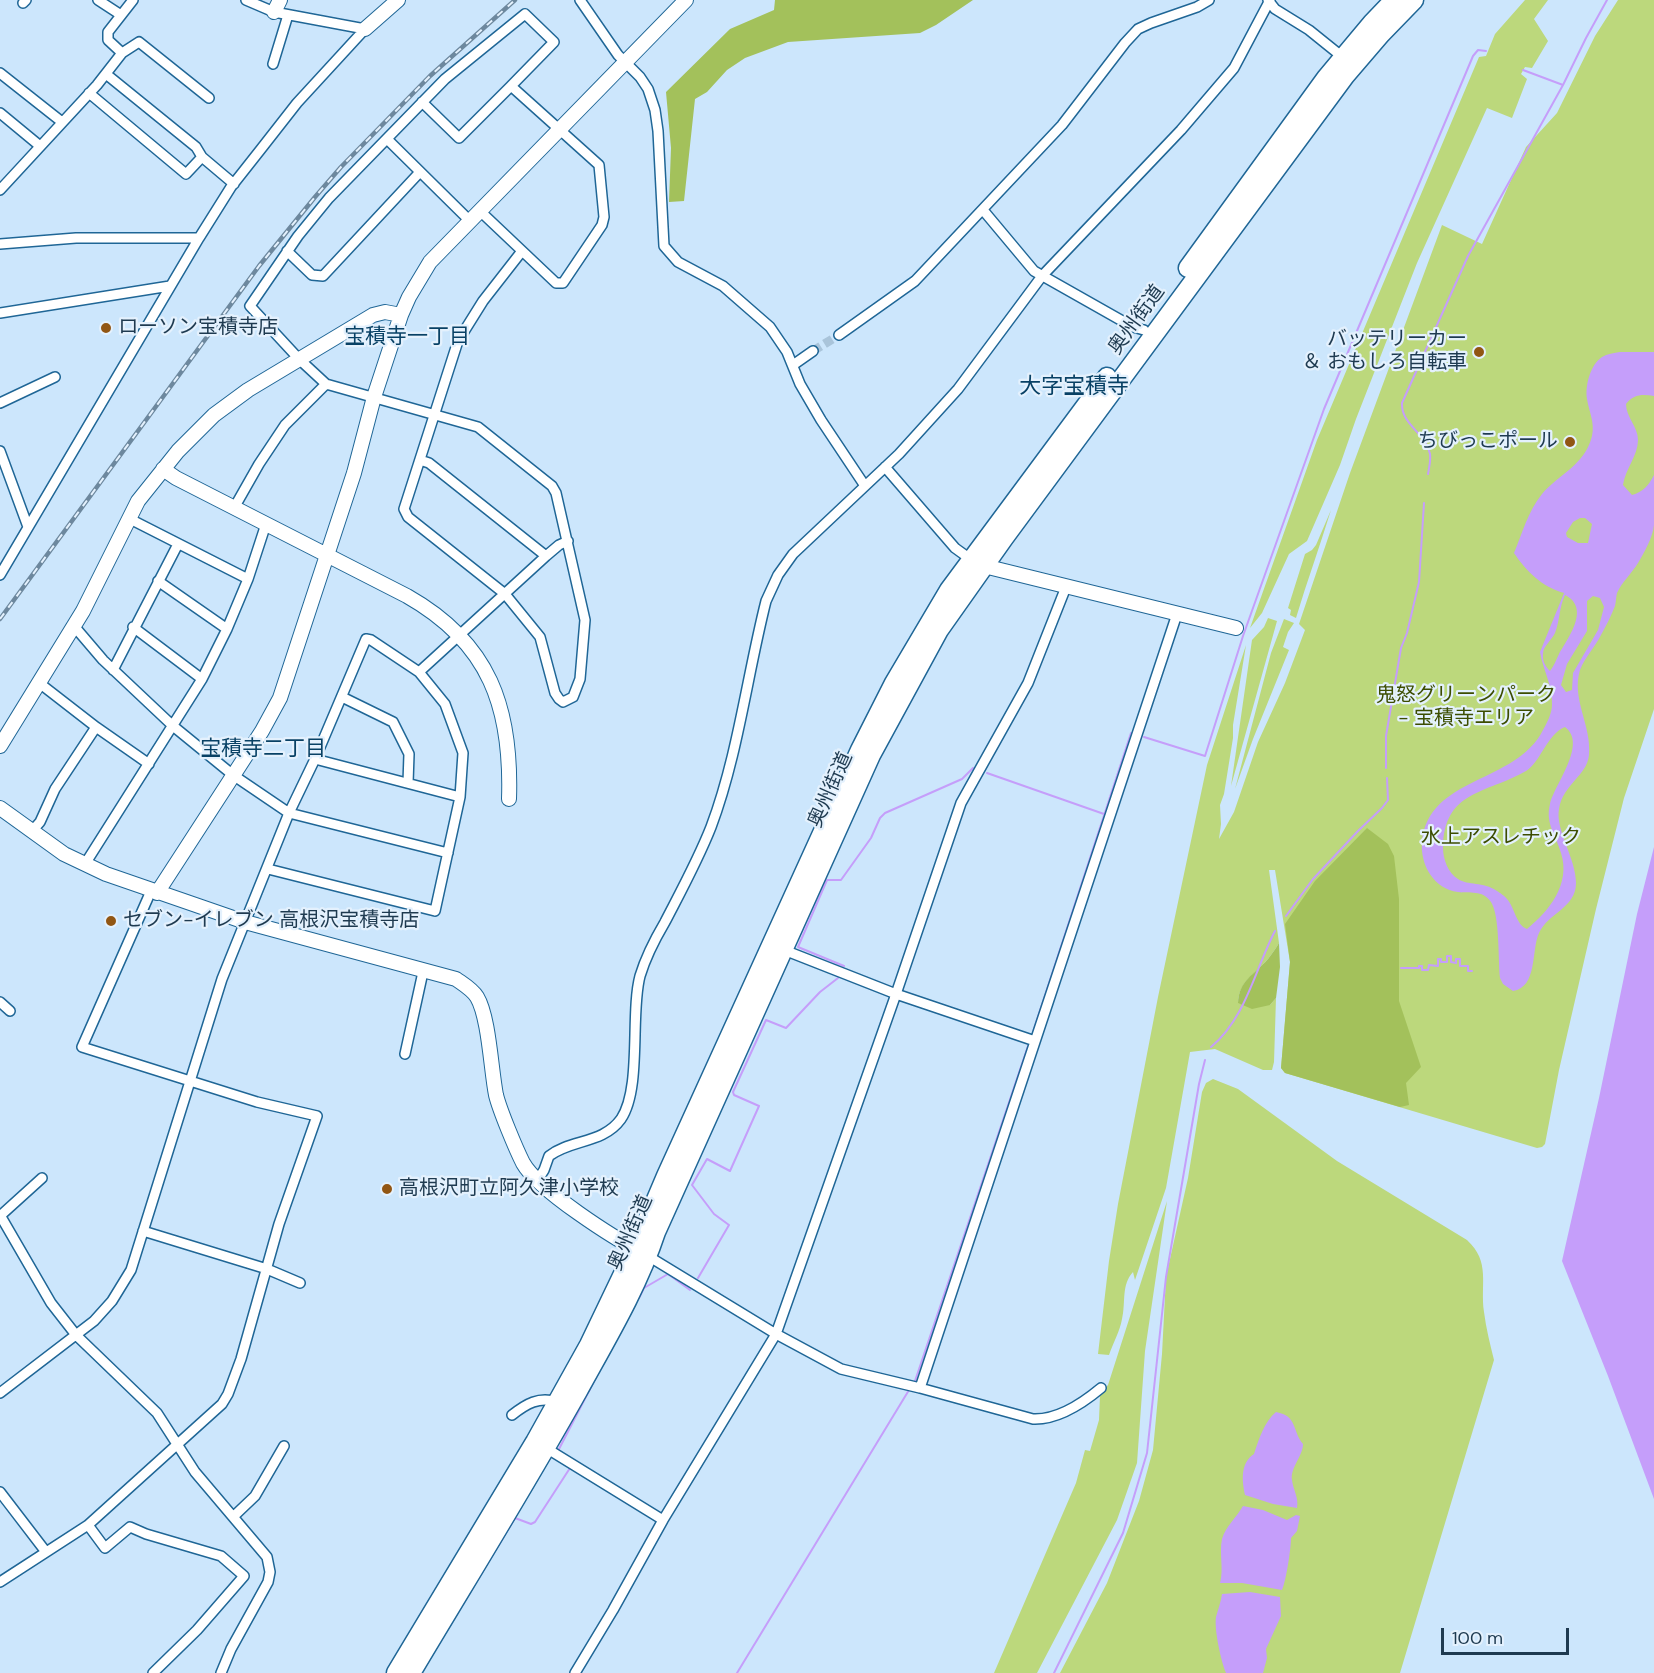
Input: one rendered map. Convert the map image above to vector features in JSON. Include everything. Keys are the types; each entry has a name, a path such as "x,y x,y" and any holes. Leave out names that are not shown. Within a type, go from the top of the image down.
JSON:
{"highway":[{"name":"奥州街道","path":"396,1673 557,1402 661,1221 872,755 905,690 977,563 1269,154 1348,61 1394,0"},
{"name":"奥州街道","path":"411,1673 546,1448 600,1351 642,1252 666,1176 860,750 894,683 928,624 977,563 1286,154 1348,61 1381,34 1414,0"}],"street":[{"path":"98,0 121,15"},
{"path":"122,53 108,40 108,32 133,0"},
{"path":"246,0 365,28"},
{"path":"1,570 170,286 234,184 297,103 365,28 398,0"},
{"path":"580,0 625,63 640,77 648,89 655,110 658,131 664,246 678,262 723,285 770,327 787,352 800,384 821,420 865,486"},
{"path":"0,1582 88,1526 222,1404 241,1359 279,1224 317,1116 257,1102 190,1079 82,1047 154,892 262,731 280,698 354,473 374,397 409,297 430,262 686,0"},
{"path":"839,335 905,290 1062,125 1138,29 1197,7 1209,0"},
{"path":"537,1181 549,1156 558,1150 604,1134 613,1128 624,1113 631,1089 639,979 648,953 697,860 719,802 730,763 759,629 771,589 793,554 923,429 958,389 1042,276 1181,130 1234,68 1269,1 1275,9 1309,30 1348,61"},
{"path":"273,64 281,9"},
{"path":"422,102 459,138 554,42 525,14 445,79 422,102 329,198 287,251 250,306 299,359 326,384 374,397 434,414 478,427 552,486 556,494 584,610 585,630 580,679 573,697 563,702 555,693 540,637 505,594 405,513 404,509 434,414 458,340 483,301 522,251"},
{"path":"0,190 106,74 122,53 139,42 209,98"},
{"path":"0,73 62,122"},
{"path":"106,74 196,147 202,157 234,184"},
{"path":"387,139 420,172 522,251 556,283 563,283 602,225 604,217 599,165 511,86"},
{"path":"89,93 186,174 202,157"},
{"path":"0,113 40,146"},
{"path":"287,251 312,275 322,276 420,172"},
{"path":"983,210 1034,271 1134,327 1144,330"},
{"path":"0,244 76,238 199,238"},
{"path":"0,313 170,286"},
{"path":"0,746 74,626 138,501 190,437 222,409 255,385 373,315 385,312 401,315"},
{"path":"793,365 813,351"},
{"path":"0,403 55,377"},
{"path":"234,508 285,425 326,384"},
{"path":"0,451 28,527"},
{"path":"420,460 429,463 546,556"},
{"path":"885,467 947,539 977,563 1236,628"},
{"path":"163,469 176,478 426,606 459,636 478,658 499,701 509,751 509,799"},
{"path":"128,518 248,579"},
{"path":"85,864 202,679 248,579 266,524"},
{"path":"419,672 546,556 568,541"},
{"path":"113,670 133,627 178,544"},
{"path":"158,581 226,629"},
{"path":"575,1673 663,1520 776,1334 961,803 1028,684 1066,587"},
{"path":"920,1388 1177,614"},
{"path":"74,626 113,670 173,726 233,775 290,813 448,853"},
{"path":"133,627 202,679"},
{"path":"0,1393 94,1321 112,1301 131,1270 222,979 290,813 366,639 371,640 419,672 445,704 463,753 460,797 435,911 268,869"},
{"path":"38,682 149,764"},
{"path":"342,697 393,722 409,754 408,783"},
{"path":"32,831 40,822 55,789 96,727"},
{"path":"315,759 460,797"},
{"path":"0,807 64,854 106,874 245,922 423,972 456,979 477,996 483,1015 497,1098 523,1162 537,1181 613,1237 642,1252 776,1334 841,1369 1034,1419 1046,1419 1060,1413 1101,1388"},
{"path":"784,950 896,994 1035,1041"},
{"path":"405,1054 423,972"},
{"path":"0,1002 10,1011"},
{"path":"42,1178 0,1215 51,1303 76,1335 157,1413 202,1480 263,1550 269,1563 268,1582 231,1649 221,1673"},
{"path":"143,1231 267,1269 300,1283"},
{"path":"512,1415 536,1401 548,1399 557,1402"},
{"path":"234,1515 255,1496 284,1446"},
{"path":"546,1448 663,1520"},
{"path":"0,1492 46,1552"},
{"path":"88,1526 105,1548 130,1527 146,1534 221,1556 244,1576 197,1630 153,1673"}],"green space":[{"path":"775,0 973,0 920,33 788,42 745,58 727,70 707,92 695,99 684,201 669,202 671,148 666,92 730,29 774,10"},
{"path":"1525,0 1548,0 1534,19 1548,41 1532,68 1525,67 1521,74 1527,79 1512,118 1487,108 1417,263 1340,465 1307,541 1289,554 1262,613 1250,628 1317,440 1479,57 1486,56 1495,34"},
{"name":"鬼怒グリーンパーク - 宝積寺エリア","path":"1618,0 1654,0 1654,709 1624,798 1596,909 1559,1070 1545,1144 1537,1148 1285,1073 1281,1068 1290,962 1275,870 1269,870 1279,943 1268,959 1248,978 1241,989 1238,1003 1270,1005 1276,998 1272,1070 1263,1070 1215,1049 1190,1052 1166,1188 1135,1280 1133,1272 1127,1282 1121,1324 1109,1355 1098,1354 1118,1204 1158,997 1207,765 1246,645 1224,794 1220,805 1219,839 1234,812 1258,742 1285,683 1305,630 1299,624 1350,473 1442,225 1482,244 1526,147 1557,113 1595,36"},
{"path":"1331,510 1296,618 1290,615 1291,610 1288,608 1305,554 1316,545"},
{"path":"1268,618 1277,621 1231,786 1252,640 1264,627"},
{"path":"1284,619 1294,623 1283,647 1289,650 1235,789 1271,653"},
{"path":"1367,828 1388,844 1394,856 1399,899 1399,1001 1421,1067 1406,1083 1409,1105 1400,1107 1285,1073 1281,1068 1290,962 1285,924 1315,881"},
{"path":"1279,943 1280,967 1276,998 1270,1005 1252,1009 1238,1003 1244,983 1268,959"},
{"path":"1213,1079 1238,1089 1337,1161 1467,1240 1474,1248 1482,1265 1485,1318 1494,1360 1400,1673 1060,1673 1107,1583 1139,1501 1153,1450 1166,1277 1188,1178 1202,1092 1206,1083"},
{"path":"1167,1201 1145,1351 1137,1463 1117,1520 1037,1673 994,1673 1076,1483 1085,1450 1090,1451 1099,1420 1100,1395 1108,1385"}],"shaded area":[{"path":"1618,352 1654,352 1654,396 1632,398 1626,404 1638,440 1636,452 1623,485 1632,495 1645,488 1654,475 1654,525 1648,545 1636,567 1619,589 1608,621 1580,670 1578,691 1588,734 1589,755 1584,769 1561,800 1559,809 1560,826 1575,874 1575,892 1567,905 1543,926 1537,940 1530,975 1521,988 1513,991 1503,984 1500,978 1496,917 1491,902 1484,895 1449,890 1436,881 1423,859 1422,842 1428,820 1440,804 1456,792 1514,761 1530,748 1549,718 1552,698 1540,652 1564,593 1549,587 1535,577 1514,553 1537,501 1549,487 1578,462 1589,446 1593,431 1587,394 1589,376 1594,365 1602,357","holes":["1585,518 1592,524 1588,543 1578,543 1567,537 1566,533 1573,522","1565,595 1573,601 1577,615 1572,632 1550,671 1544,661 1543,651 1555,633","1593,596 1600,598 1604,607 1598,630 1573,673 1572,690 1566,692 1561,685 1567,664 1587,631 1587,601","1565,727 1571,734 1573,744 1568,765 1553,796 1549,811 1550,824 1561,853 1563,875 1556,896 1543,914 1527,929 1520,924 1510,903 1502,895 1492,888 1462,881 1451,873 1443,852 1445,829 1459,804 1482,790 1526,771 1559,731"]},
{"path":"1654,847 1654,1499 1562,1261 1637,914"},
{"path":"1276,1412 1291,1420 1303,1444 1292,1475 1297,1508 1273,1504 1245,1495 1244,1467 1254,1454 1265,1426"},
{"path":"1243,1506 1263,1510 1287,1520 1296,1515 1300,1516 1297,1531 1291,1538 1282,1590 1242,1583 1220,1583 1222,1539"},
{"path":"1250,1592 1280,1597 1281,1616 1266,1649 1267,1658 1263,1673 1226,1673 1218,1645 1216,1622 1222,1594"}],"waterway":[{"path":"1428,474 1430,464 1428,447 1405,417 1402,403 1468,256 1563,85 1607,0"},
{"path":"1144,737 1205,756 1243,636 1324,409 1473,56 1478,50 1486,51"},
{"path":"1523,70 1563,85"},
{"path":"1386,768 1386,736 1401,648 1407,633 1419,582 1424,503"},
{"path":"1033,1032 1131,733"},
{"path":"844,966 798,947 827,880 841,880 871,838 880,818 885,813 962,779 973,768"},
{"path":"987,773 1104,814"},
{"path":"1286,916 1313,879 1388,800 1387,778"},
{"path":"1211,1047 1223,1035 1241,1008 1275,931"},
{"path":"1401,968 1422,966 1422,970 1428,970 1429,965 1438,966 1438,959 1441,959 1441,962 1447,962 1447,956 1451,956 1451,962 1456,963 1456,959 1460,959 1460,966 1468,966 1468,971 1472,971"},
{"path":"698,1278 729,1225 714,1214 692,1185 707,1159 730,1171 759,1106 734,1095 733,1092 766,1020 786,1028 820,992 838,978"},
{"path":"915,1381 1028,1046"},
{"path":"1054,1673 1123,1533 1147,1453 1166,1277 1205,1060"},
{"path":"639,1298 644,1288 668,1274 690,1290"},
{"path":"559,1449 606,1358"},
{"path":"737,1673 909,1390"},
{"path":"429,1660 515,1518 531,1524 535,1522 570,1468"}],"tunnel":[{"path":"813,351 839,335"}],"railway":[{"path":"0,619 259,266 315,197 341,167 430,76 515,0"}],"place":[{"name":"ローソン宝積寺店","path":"106,328"},
{"name":"バッテリーカー ＆ おもしろ自転車","path":"1479,352"},
{"name":"ちびっこポール","path":"1570,442"},
{"name":"セブン-イレブン 高根沢宝積寺店","path":"111,921"},
{"name":"高根沢町立阿久津小学校","path":"387,1189"}],"district":[{"name":"宝積寺一丁目","path":"407,337"},
{"name":"大字宝積寺","path":"1074,387"},
{"name":"宝積寺二丁目","path":"263,749"}],"park label":[{"name":"水上アスレチック","path":"1501,838"}]}
